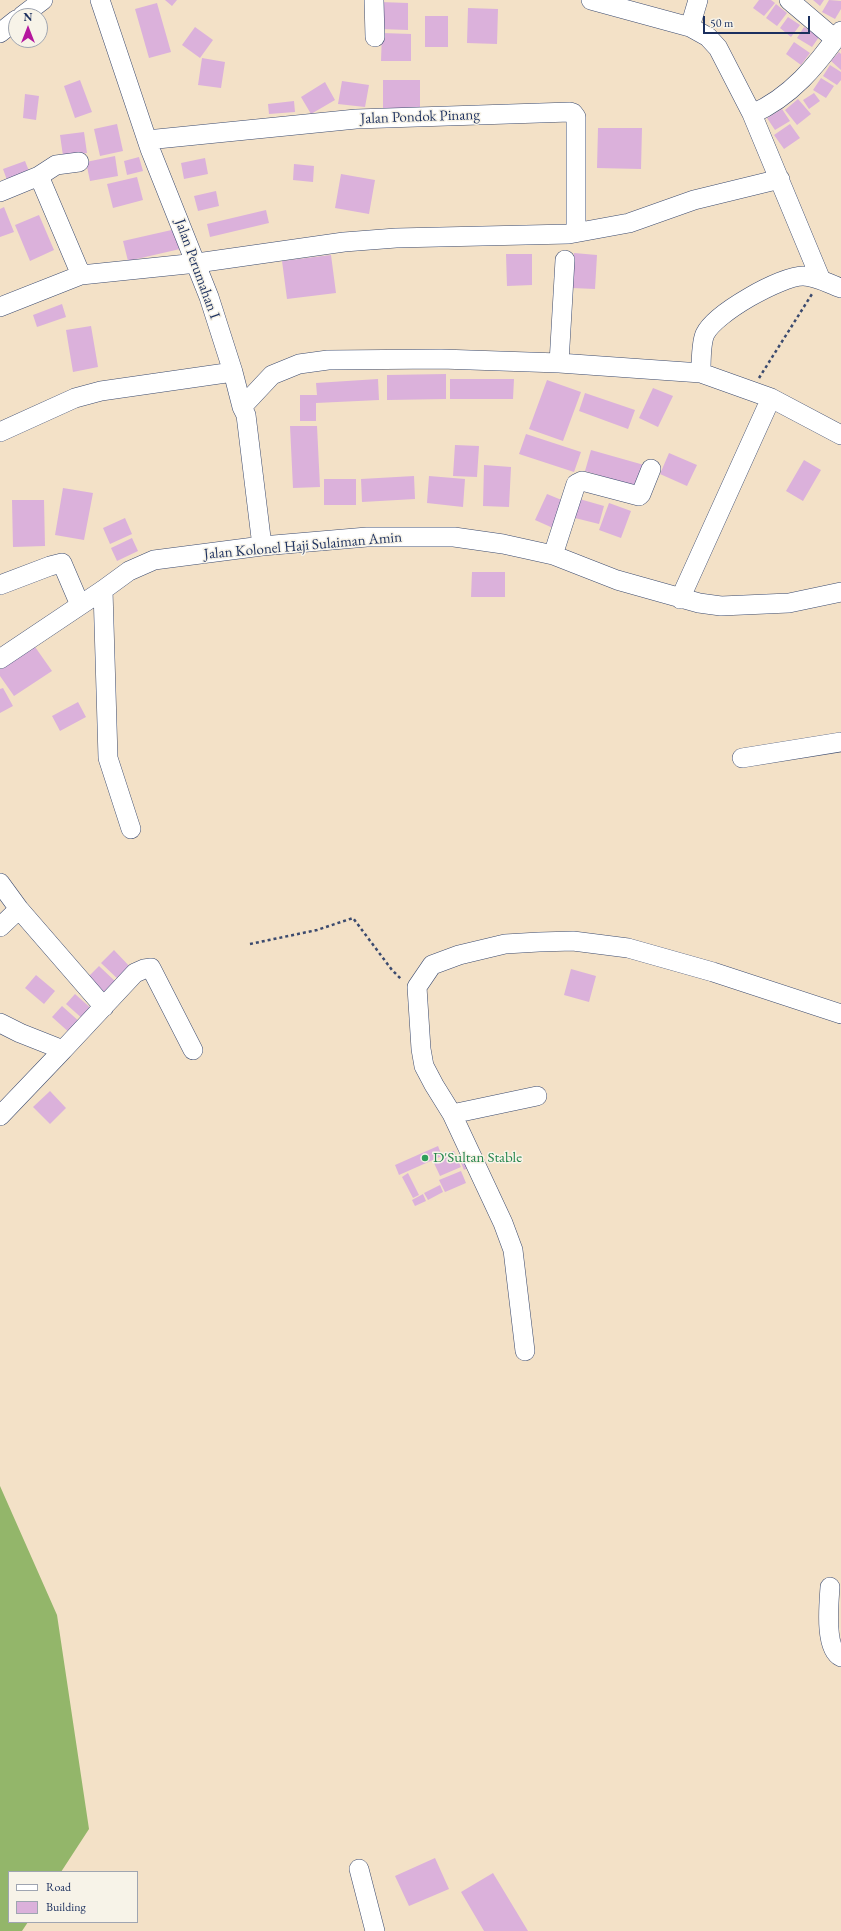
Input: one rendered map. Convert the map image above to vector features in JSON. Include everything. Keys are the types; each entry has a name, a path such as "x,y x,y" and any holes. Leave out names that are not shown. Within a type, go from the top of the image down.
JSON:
{"street":[{"path":"32,8 43,0"},
{"name":"Jalan Perumahan I","path":"100,0 147,140 197,264 246,415 262,546"},
{"path":"374,0 375,38"},
{"path":"591,0 690,27 708,37 718,48 752,114 821,280"},
{"path":"690,27 698,0"},
{"path":"752,114 787,94 799,83 838,35 789,0"},
{"path":"0,33 8,26"},
{"name":"Jalan Pondok Pinang","path":"147,140 356,119 570,112 576,117 576,232"},
{"path":"0,192 39,176 56,165 78,162"},
{"path":"39,176 81,275"},
{"path":"0,307 81,275 197,264 344,242 576,232 630,223 694,200 780,179"},
{"path":"559,363 566,260"},
{"path":"701,373 705,334 722,315 746,299 795,276 806,276 841,288"},
{"path":"242,406 272,375 284,369 307,363 328,360 442,359 559,363 701,373 771,398 841,434"},
{"path":"0,432 75,398 101,391 233,372"},
{"path":"680,599 771,398"},
{"path":"553,555 576,484 582,481 639,496 652,469"},
{"name":"Jalan Kolonel Haji Sulaiman Amin","path":"0,659 129,571 154,560 262,546 367,537 454,537 503,544 553,555 617,580 680,599 721,606 789,603 841,592"},
{"path":"0,585 62,563 80,605"},
{"path":"103,590 108,758 131,829"},
{"path":"742,758 841,742"},
{"path":"0,883 19,909 104,1007"},
{"path":"0,927 19,909"},
{"path":"525,1351 513,1250 503,1223 452,1114 424,1066 421,1049 417,987 432,966 459,956 505,944 573,940 628,948 713,972 841,1014"},
{"path":"0,1116 135,973 144,969 151,968 193,1050"},
{"path":"0,1023 63,1050"},
{"path":"452,1114 537,1096"},
{"path":"830,1587 828,1606 829,1632 833,1647 838,1656 841,1656"},
{"path":"358,1870 375,1931"}],"path":[{"path":"751,390 821,280"},
{"path":"250,944 317,930 353,918 392,970 402,980 417,987"}],"green space":[{"path":"0,1486 57,1615 89,1829 62,1871 8,1871 8,1923 27,1923 22,1931 0,1931"}],"building":[{"path":"165,0 177,0 172,6"},
{"path":"759,0 771,0 775,3 764,16 753,8"},
{"path":"813,0 824,0 820,6"},
{"path":"829,0 841,1 841,9 835,19 822,12"},
{"path":"380,2 408,3 408,30 379,29"},
{"path":"157,3 171,52 149,58 135,9"},
{"path":"776,4 787,13 777,26 766,18"},
{"path":"468,8 498,9 497,44 467,43"},
{"path":"425,16 448,16 448,47 425,47"},
{"path":"788,17 800,25 791,37 780,28"},
{"path":"195,27 213,40 200,58 182,45"},
{"path":"804,27 819,37 812,47 797,38"},
{"path":"382,33 411,34 411,61 381,61"},
{"path":"794,42 810,53 801,65 786,54"},
{"path":"839,52 841,54 841,70 831,61"},
{"path":"202,58 225,62 221,88 198,85"},
{"path":"830,65 841,72 841,80 837,85 823,76"},
{"path":"821,78 834,86 826,98 813,90"},
{"path":"80,80 92,112 75,118 64,86"},
{"path":"383,80 420,80 420,109 383,108"},
{"path":"342,81 369,85 365,107 338,104"},
{"path":"325,82 335,100 311,114 301,97"},
{"path":"814,93 820,101 809,109 803,100"},
{"path":"25,94 39,96 36,120 23,118"},
{"path":"798,99 811,114 797,125 785,110"},
{"path":"294,101 295,112 269,114 268,104"},
{"path":"782,109 790,121 775,130 767,118"},
{"path":"117,124 123,151 100,156 94,129"},
{"path":"790,124 800,138 784,149 774,135"},
{"path":"598,128 642,128 641,169 597,168"},
{"path":"84,132 87,153 63,156 60,135"},
{"path":"115,156 118,176 90,181 86,162"},
{"path":"139,157 143,171 127,175 124,161"},
{"path":"205,158 208,174 184,179 181,163"},
{"path":"25,161 29,171 7,180 3,169"},
{"path":"294,164 314,166 313,182 293,180"},
{"path":"341,174 375,180 369,214 335,208"},
{"path":"137,177 143,200 113,208 107,184"},
{"path":"216,191 219,206 198,211 194,196"},
{"path":"4,207 14,232 0,237 0,209"},
{"path":"266,210 269,223 210,237 207,224"},
{"path":"39,215 54,250 30,261 15,225"},
{"path":"176,229 180,249 128,261 123,241"},
{"path":"574,253 597,255 595,289 572,288"},
{"path":"506,254 532,254 532,285 507,286"},
{"path":"331,255 336,293 287,299 282,261"},
{"path":"62,304 66,317 37,327 33,315"},
{"path":"91,326 98,367 73,372 66,330"},
{"path":"446,374 446,399 387,400 387,375"},
{"path":"378,379 379,400 316,403 316,421 300,421 300,395 317,395 316,383"},
{"path":"450,379 514,379 513,399 450,399"},
{"path":"547,380 581,392 563,441 529,429"},
{"path":"653,388 673,396 658,427 639,418"},
{"path":"585,393 635,410 628,429 579,411"},
{"path":"290,426 317,426 320,487 293,488"},
{"path":"526,434 581,452 574,472 519,454"},
{"path":"455,445 479,446 477,477 453,476"},
{"path":"591,450 644,465 638,487 585,471"},
{"path":"669,453 697,465 687,486 660,474"},
{"path":"804,460 821,470 803,501 786,491"},
{"path":"484,465 511,467 509,507 483,506"},
{"path":"414,476 415,499 362,502 361,479"},
{"path":"429,476 465,479 463,507 427,503"},
{"path":"324,479 356,479 356,505 324,505"},
{"path":"63,488 93,493 84,540 55,535"},
{"path":"547,494 564,501 553,528 535,520"},
{"path":"576,498 604,506 599,524 571,517"},
{"path":"12,500 44,500 45,546 13,547"},
{"path":"609,503 631,511 621,538 599,530"},
{"path":"125,518 132,534 110,544 103,528"},
{"path":"132,538 138,551 117,561 111,548"},
{"path":"472,572 505,572 505,597 471,597"},
{"path":"33,644 52,671 14,696 0,676 0,666"},
{"path":"3,688 13,706 0,713 0,689"},
{"path":"78,702 86,717 60,731 52,716"},
{"path":"114,950 132,969 120,981 101,963"},
{"path":"99,966 117,983 106,994 88,977"},
{"path":"571,969 596,976 589,1002 564,995"},
{"path":"36,975 55,991 44,1004 25,988"},
{"path":"75,994 93,1010 84,1020 66,1004"},
{"path":"62,1006 81,1023 71,1034 52,1017"},
{"path":"50,1091 66,1108 50,1124 33,1107"},
{"path":"438,1146 442,1156 399,1175 395,1165"},
{"path":"454,1151 461,1167 440,1176 434,1163 447,1157 445,1154"},
{"path":"468,1160 471,1166 464,1170 461,1163"},
{"path":"461,1171 466,1183 445,1192 439,1180"},
{"path":"408,1173 419,1195 413,1198 402,1177"},
{"path":"440,1185 443,1192 428,1200 424,1193"},
{"path":"423,1194 426,1201 415,1206 412,1200"},
{"path":"435,1858 449,1889 409,1906 395,1876"},
{"path":"493,1873 528,1931 484,1931 461,1892"}],"place":[{"name":"D'Sultan Stable","path":"425,1158"}]}
